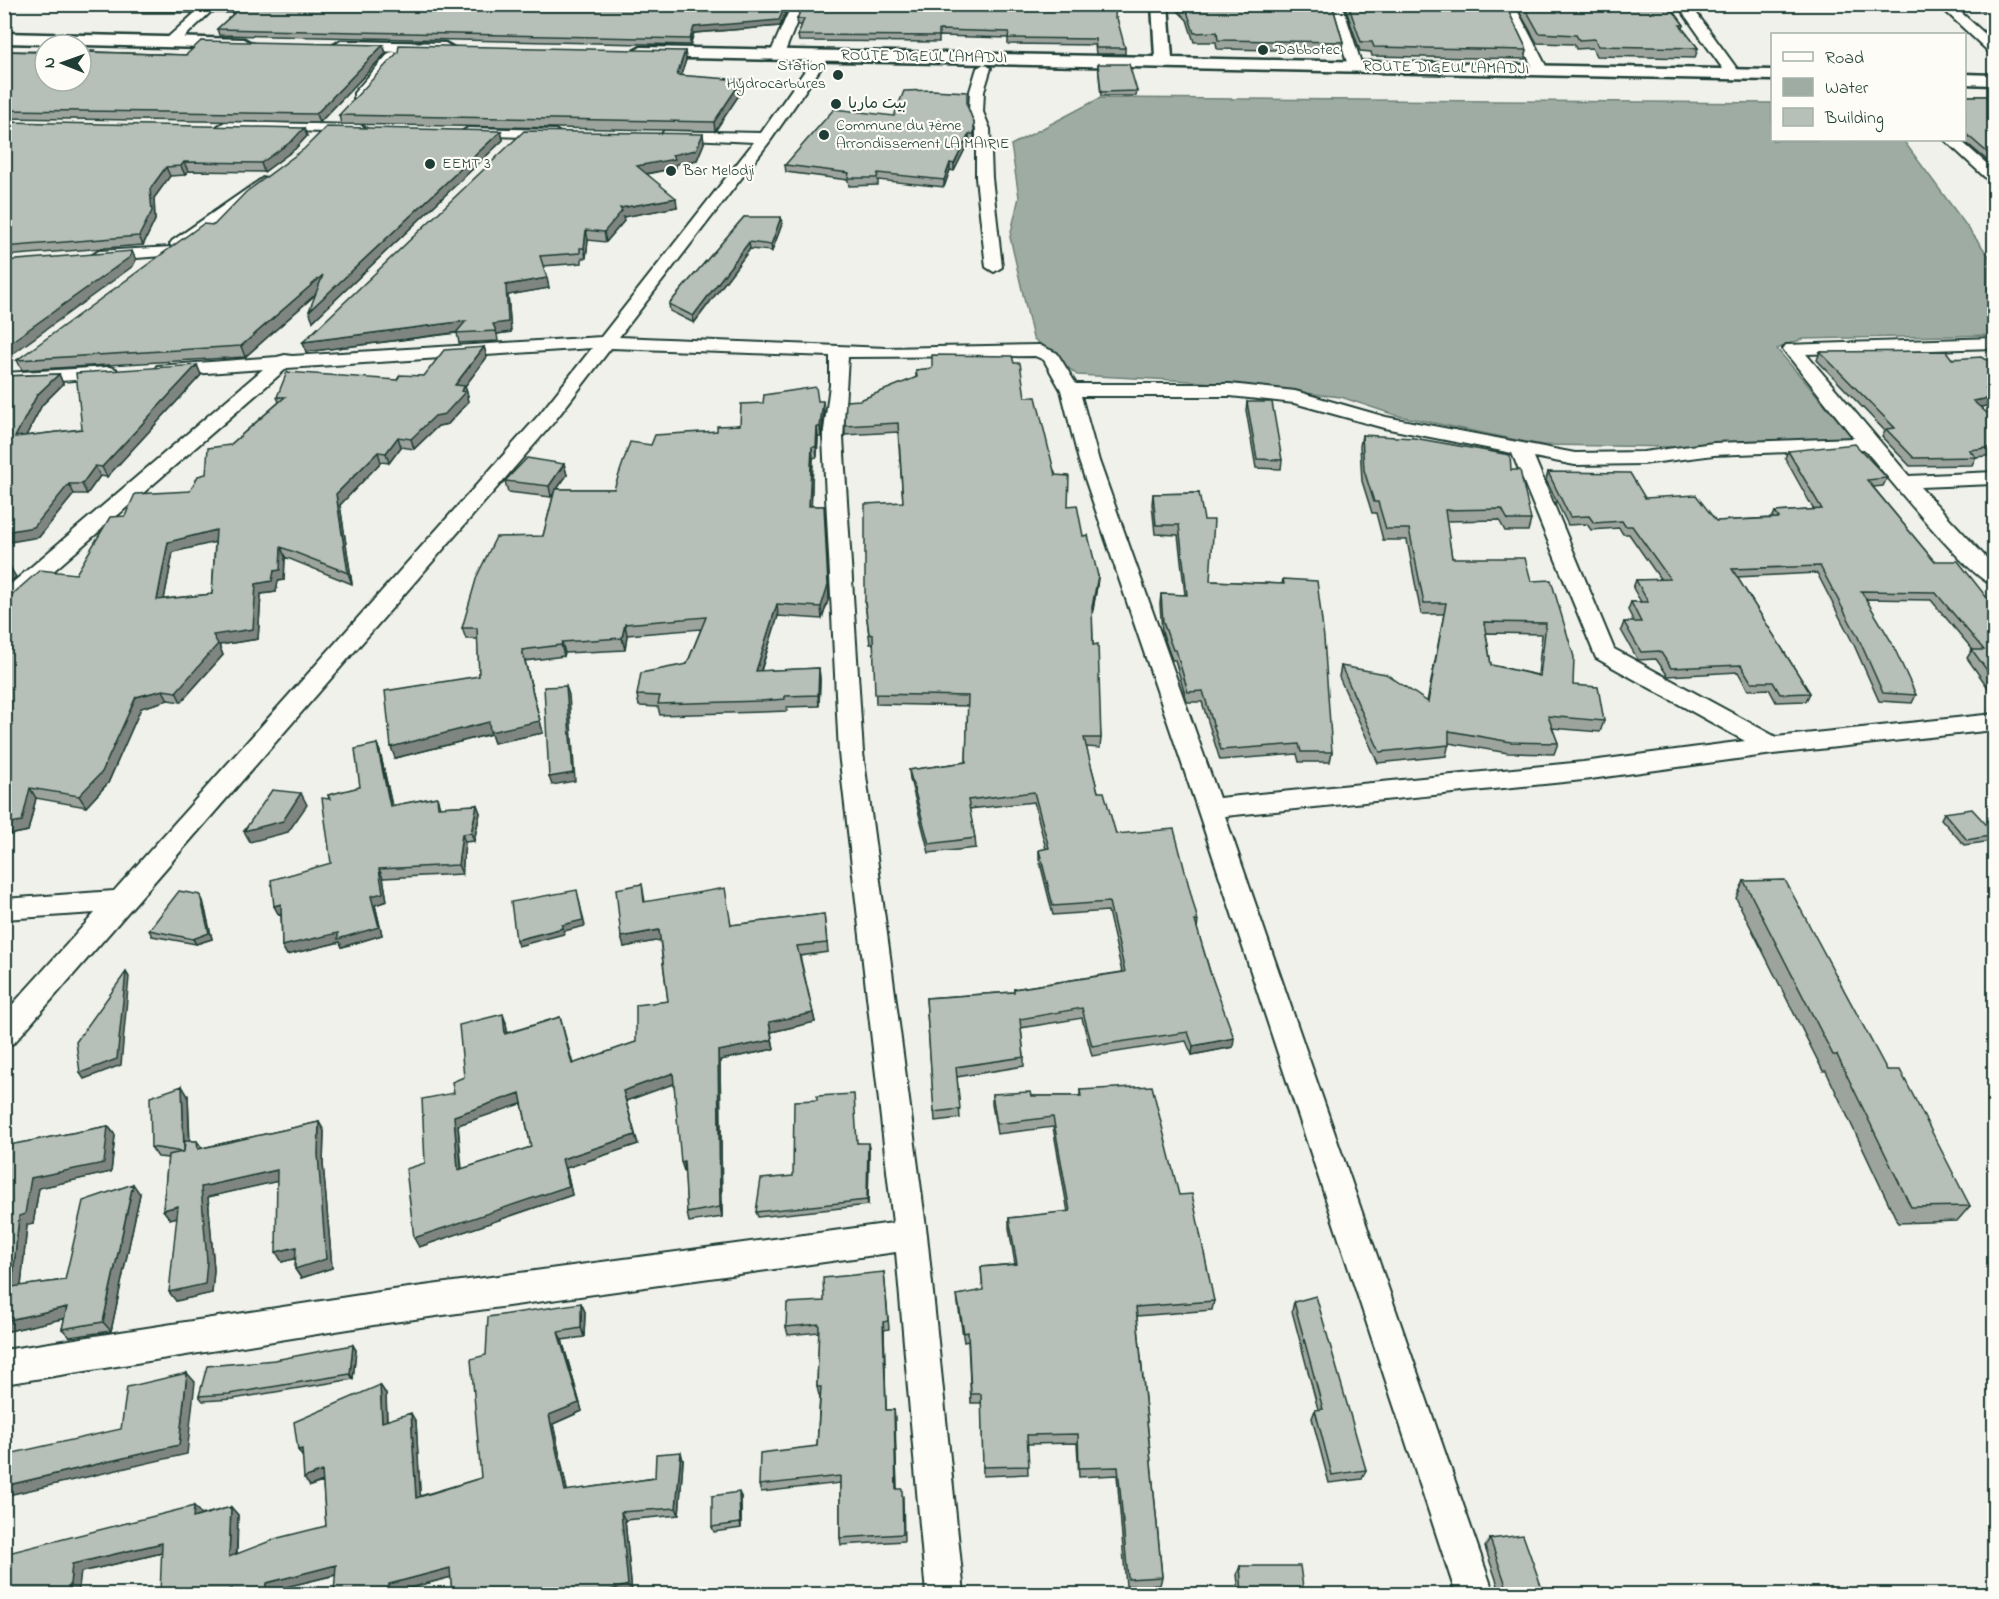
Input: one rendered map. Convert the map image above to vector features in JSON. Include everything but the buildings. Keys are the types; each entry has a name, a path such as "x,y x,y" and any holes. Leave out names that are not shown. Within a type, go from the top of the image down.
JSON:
{"main road":[{"path":"1160,4 1164,62"},
{"path":"4,38 171,42 261,48 93,47"},
{"path":"4,45 33,46"},
{"path":"325,50 462,52 394,56 325,50"},
{"name":"ROUTE DIGEUL LAMADJI","path":"820,60 777,54 622,55 820,60 1164,62 1771,75"},
{"path":"820,60 984,68 1771,84"},
{"path":"1966,79 1995,80"},
{"path":"1966,87 1995,87"}],"street":[{"path":"171,42 213,4"},
{"path":"777,54 798,4"},
{"path":"1336,4 1355,66"},
{"path":"1507,4 1541,70"},
{"path":"1683,4 1733,73"},
{"path":"1953,4 1948,8 1995,49"},
{"path":"1972,4 1995,5"},
{"path":"315,141 394,56"},
{"path":"4,1035 538,428 609,342 765,138 820,60"},
{"path":"984,68 977,91 976,112 982,129 985,190 994,267"},
{"path":"209,126 374,129"},
{"path":"453,132 568,134"},
{"path":"505,149 521,134"},
{"path":"654,134 765,138"},
{"path":"1953,141 1995,178"},
{"path":"139,273 273,175"},
{"path":"86,257 168,251"},
{"path":"4,602 308,339"},
{"path":"4,379 609,342 839,352 1039,350 1051,357 1070,390 1089,461 1210,808 1475,1594"},
{"path":"1995,343 1792,349 1869,443 1995,578"},
{"path":"839,352 839,385 833,438 851,753 911,1234 945,1594"},
{"path":"4,372 24,358"},
{"path":"1070,390 1230,390 1294,397 1384,422 1575,459 1643,458 1714,449 1869,443"},
{"path":"1520,448 1604,653 1773,746"},
{"path":"1904,482 1995,478"},
{"path":"1210,808 1583,771 1773,746 1995,723"},
{"path":"4,909 121,901"},
{"path":"4,1367 386,1307 911,1234"}],"water":[{"path":"1100,98 1771,103 1771,141 1904,141 1994,263 1994,335 1802,339 1777,349 1856,441 1676,447 1542,445 1395,415 1341,397 1192,381 1077,375 1033,338 1010,237 1019,197 1011,145"}],"place":[{"name":"Dabbotec","path":"1263,50"},
{"name":"Station Hydrocarbures","path":"838,75"},
{"name":"بيت ماريا","path":"836,104"},
{"name":"Commune du 7ème Arrondissement LA MAIRIE","path":"824,135"},
{"name":"EEMT 3","path":"430,164"},
{"name":"Bar Melodji","path":"671,171"}]}
